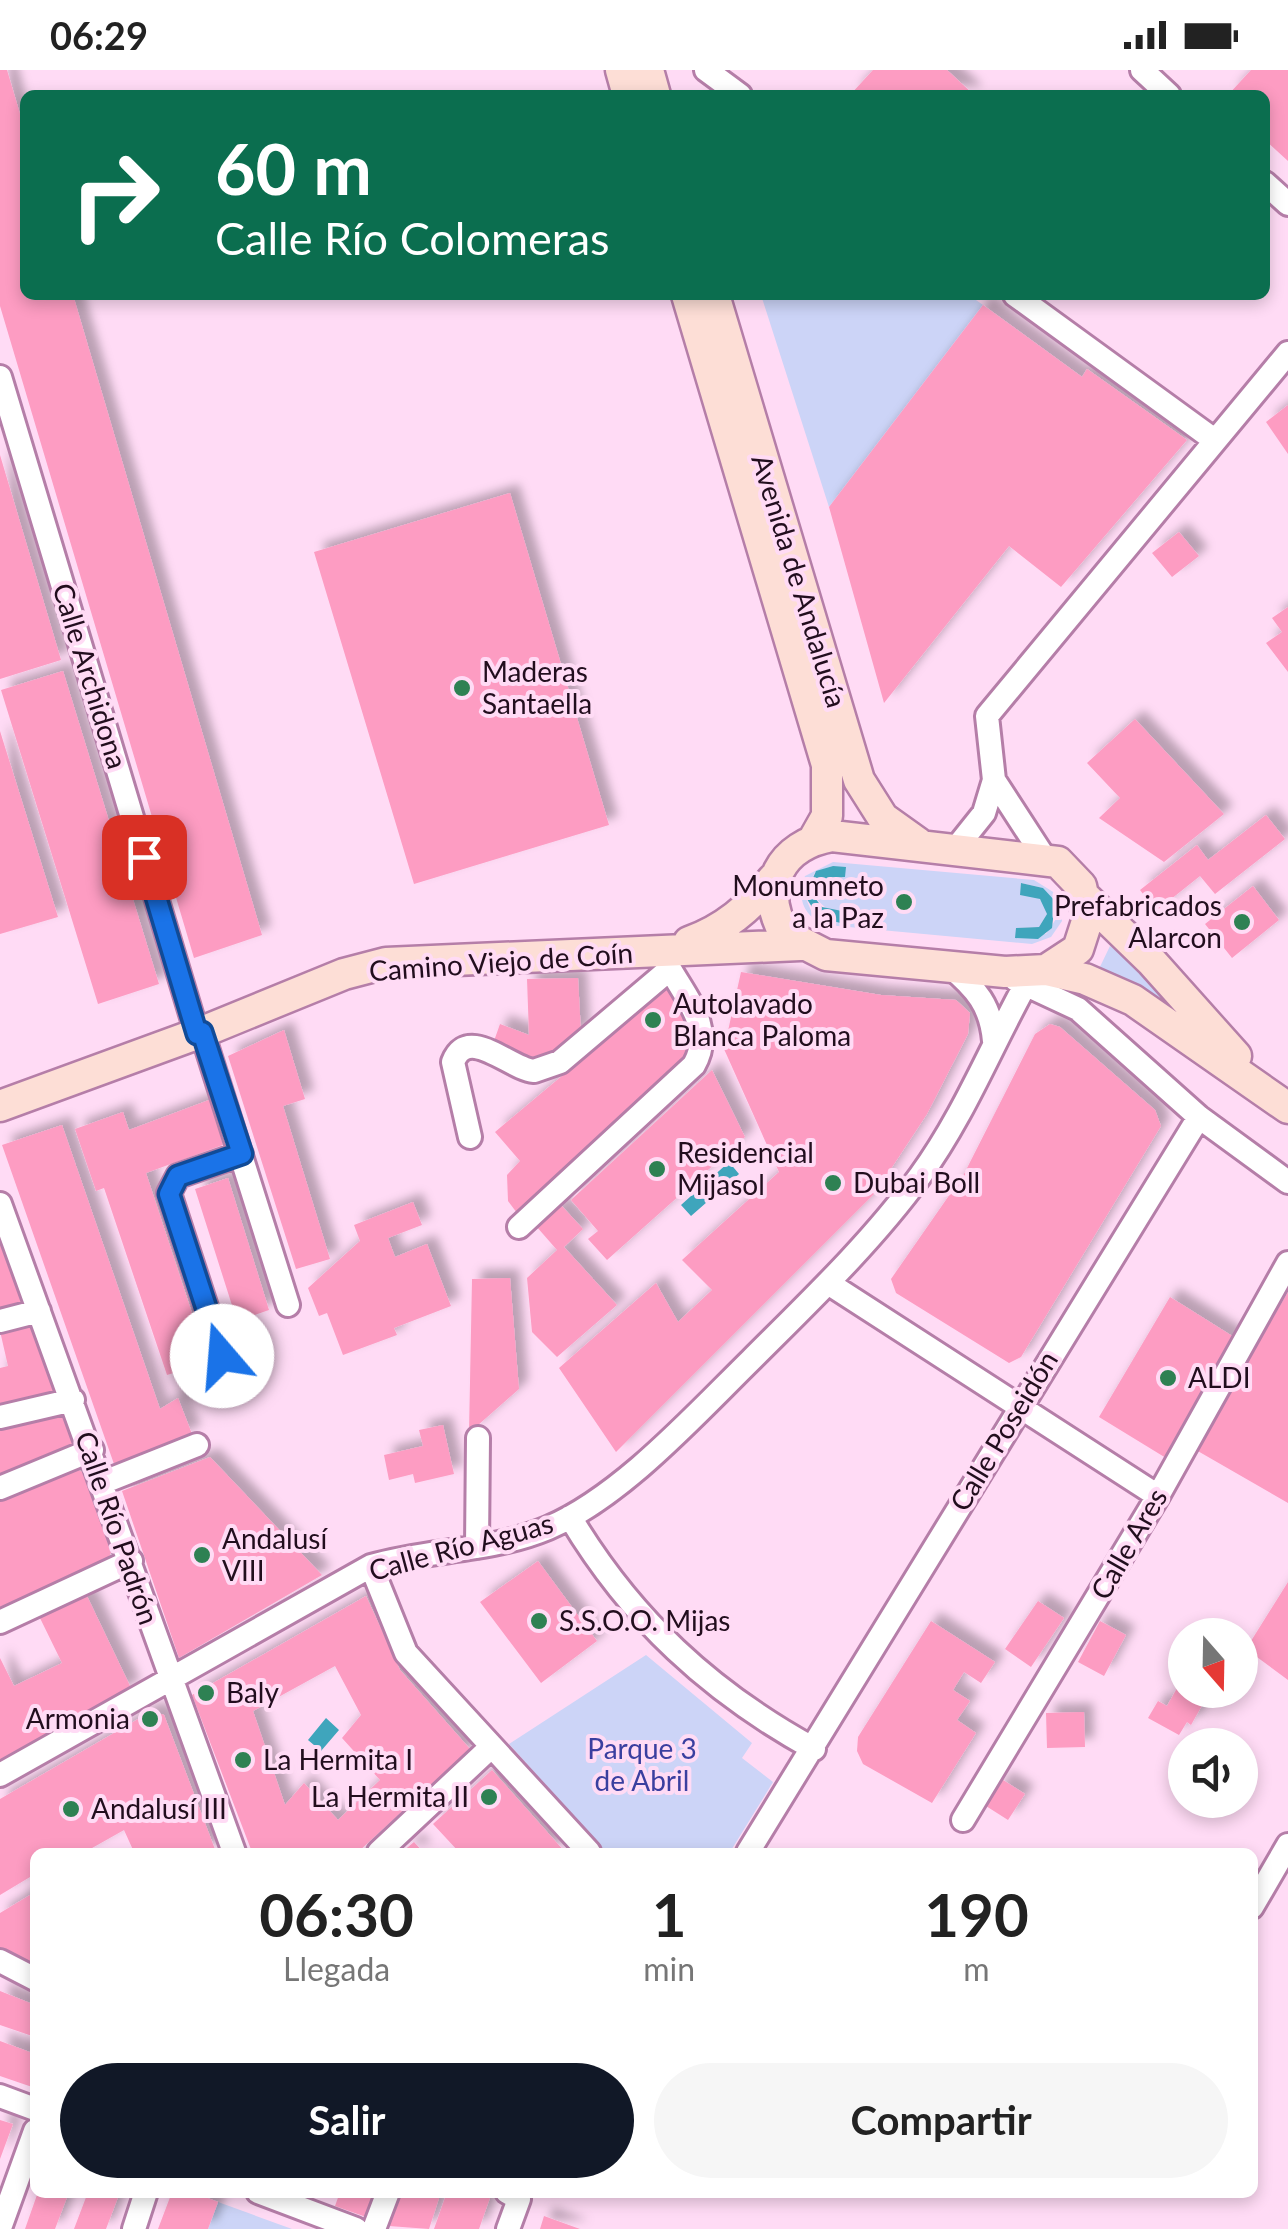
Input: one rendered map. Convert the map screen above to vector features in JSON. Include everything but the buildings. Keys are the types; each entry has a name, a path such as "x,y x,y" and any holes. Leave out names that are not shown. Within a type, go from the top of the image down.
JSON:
{"street":[{"path":"706,70 733,90"},
{"path":"1142,70 1164,90"},
{"name":"Avenida de Andalucía","path":"689,300 827,764 827,816 814,839"},
{"name":"Avenida de Andalucía","path":"715,300 859,780 883,818 920,845"},
{"path":"1022,300 1213,439"},
{"path":"956,848 984,813 994,780 988,716 1213,439 1288,353"},
{"name":"Calle Archidona","path":"0,377 200,1033 288,1304"},
{"path":"994,780 1044,857"},
{"path":"814,839 832,836 1044,857 1072,872 1086,898 1210,1023 1261,1085"},
{"name":"Camino Viejo de Coín","path":"669,960 752,905 781,862 814,839"},
{"path":"773,879 776,919 784,934 800,945"},
{"path":"1041,972 1085,934 1086,898"},
{"name":"Camino Viejo de Coín","path":"0,1106 200,1033 344,974 386,963 669,960 800,945 826,955 1041,972"},
{"path":"470,1137 453,1062 462,1049 482,1047 524,1070 560,1062 669,960 704,1034 702,1051 694,1065 519,1227"},
{"path":"949,966 989,1010 994,1041"},
{"path":"1041,972 1198,1117 1288,1182"},
{"path":"1041,972 1078,1009"},
{"path":"1041,972 1133,1000 1261,1085 1288,1108"},
{"name":"Calle Río Aguas","path":"0,1775 371,1566 521,1537 570,1517 698,1412 828,1282 920,1177 958,1115 994,1041 1041,972"},
{"name":"Calle Poseidón","path":"751,1848 1198,1117"},
{"path":"222,1356 169,1194 178,1176 242,1154"},
{"name":"Calle Río Padrón","path":"3,1219 104,1482 169,1680 232,1848"},
{"name":"Calle Ares","path":"963,1820 1158,1496 1288,1263"},
{"path":"828,1282 1158,1496"},
{"path":"0,1320 39,1311"},
{"path":"0,1416 72,1400"},
{"path":"477,1547 478,1438"},
{"path":"104,1482 197,1445"},
{"path":"0,1488 92,1450"},
{"path":"570,1517 617,1588 669,1648 730,1698 814,1749"},
{"path":"0,1622 131,1561"},
{"path":"371,1566 406,1653 584,1848"},
{"path":"384,1848 490,1748"},
{"path":"1258,1896 1288,1844"},
{"path":"0,1961 30,1977"},
{"path":"0,2096 30,2107"},
{"path":"0,2228 30,2145"},
{"path":"134,2229 144,2198"},
{"path":"278,2198 356,2229"},
{"path":"374,2229 386,2198"},
{"path":"508,2229 513,2198"}],"green space":[{"path":"763,300 976,300 983,305 829,507"},
{"path":"833,862 1034,880 1058,895 1062,921 1051,937 1032,944 827,925 813,918 804,906 801,892 805,876","holes":["833,866 845,877 819,883 815,898 827,909 812,913 805,896 815,872","1021,883 1043,888 1056,919 1046,934 1017,928 1039,927 1047,914 1044,903"]},
{"path":"1110,946 1147,971 1200,1027 1140,990 1098,971"},
{"name":"Parque 3 de Abril","path":"646,1655 752,1743 742,1758 773,1782 732,1848 602,1848 509,1744"},
{"path":"218,2202 292,2229 208,2229"}],"shaded area":[{"path":"846,867 845,877 823,879 815,898 822,907 842,911 841,923 819,918 805,896 816,871"},
{"path":"1021,883 1043,888 1055,901 1052,928 1038,939 1015,938 1016,928 1039,927 1047,914 1040,899 1020,895"},
{"path":"729,1162 739,1174 691,1216 681,1205"},
{"path":"326,1718 339,1730 321,1751 308,1740"}],"place":[{"name":"Maderas Santaella","path":"462,688"},
{"name":"Monumneto a la Paz","path":"904,902"},
{"name":"Prefabricados Alarcon","path":"1242,922"},
{"name":"Autolavado Blanca Paloma","path":"653,1020"},
{"name":"Residencial Mijasol","path":"657,1169"},
{"name":"Dubai Boll","path":"833,1183"},
{"name":"ALDI","path":"1168,1378"},
{"name":"Andalusí VIII","path":"202,1555"},
{"name":"S.S.O.O. Mijas","path":"539,1621"},
{"name":"Baly","path":"206,1693"},
{"name":"Armonia","path":"150,1719"},
{"name":"La Hermita I","path":"243,1760"},
{"name":"La Hermita II","path":"489,1797"},
{"name":"Andalusí III","path":"71,1809"}],"route":[{"path":"144,857 197,1034 202,1032 242,1154 178,1176 169,1194 222,1356"}]}
